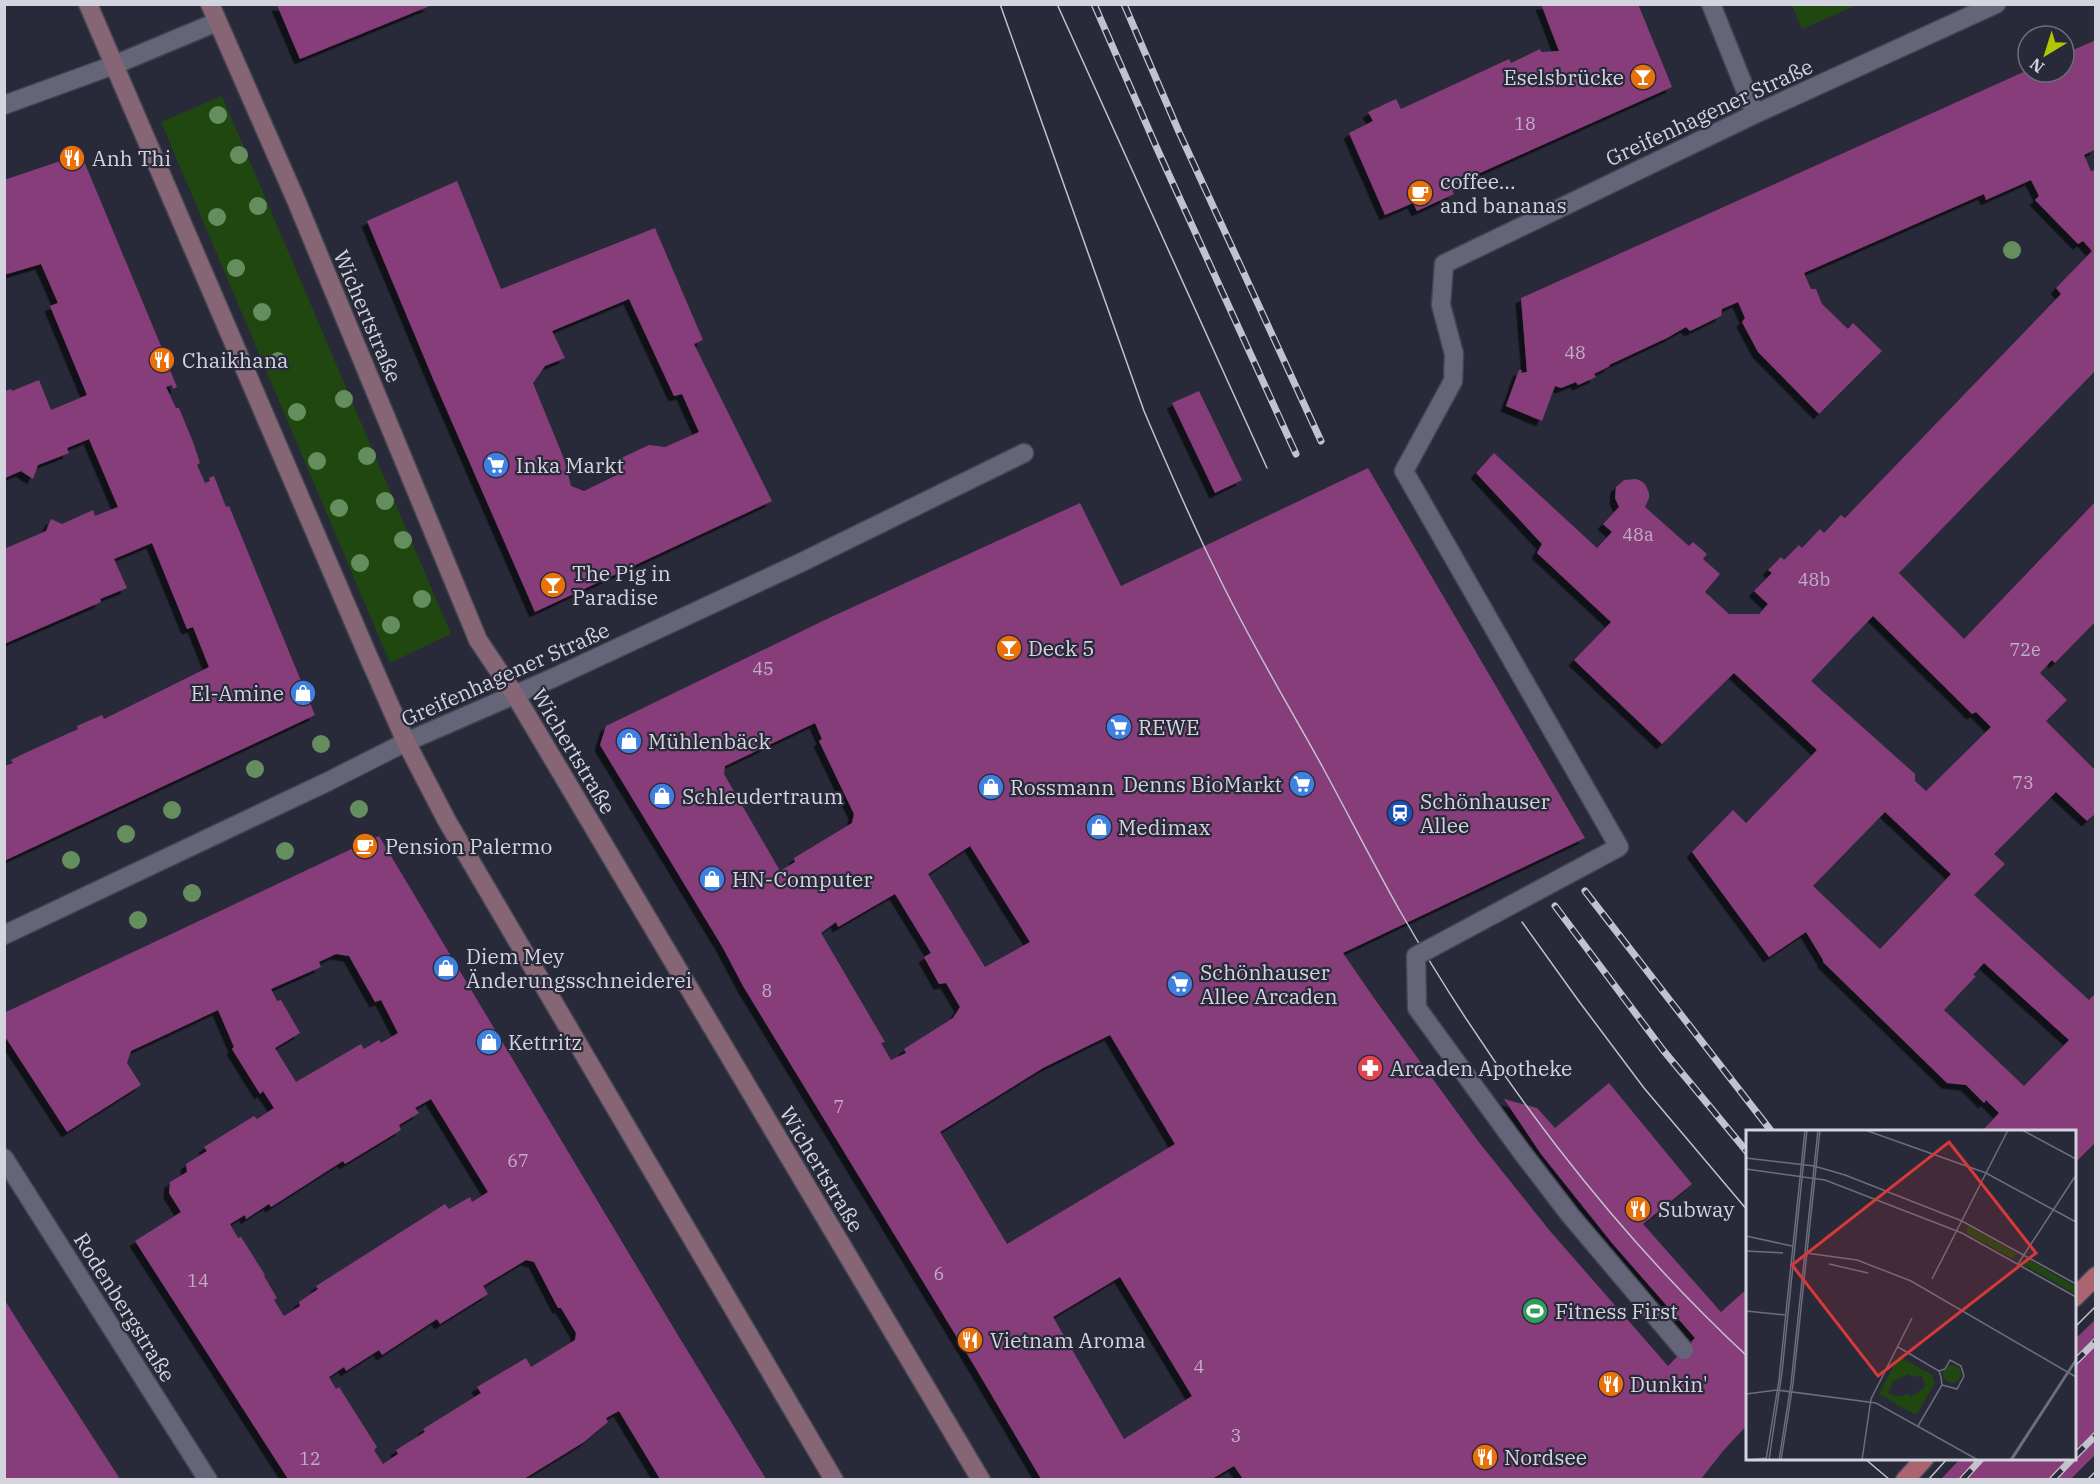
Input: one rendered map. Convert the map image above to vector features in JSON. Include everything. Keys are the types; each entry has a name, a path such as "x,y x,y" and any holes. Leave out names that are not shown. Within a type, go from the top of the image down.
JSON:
{"main road":[{"path":"2076,1296 2096,1276"},
{"path":"1905,1479 1923,1460"}],"street":[{"path":"88,4 406,742 447,821 834,1479"},
{"name":"Wichertstraße","path":"210,4 289,183 478,640 515,695 981,1479"},
{"path":"1711,4 1755,114"},
{"name":"Greifenhagener Straße","path":"1684,1350 1570,1215 1417,1008 1416,956 1619,847 1404,471 1453,381 1454,354 1441,305 1444,264 1755,114 1996,4"},
{"path":"4,105 114,65 217,22"},
{"name":"Greifenhagener Straße","path":"4,936 406,742 515,695 813,557 1024,453"},
{"name":"Rodenbergstraße","path":"4,1158 208,1479"}],"green space":[{"path":"1792,5 1857,5 1802,29"},
{"path":"222,96 451,634 390,663 161,122"}],"building":[{"path":"1541,4 1638,4 1672,87 1451,186 1454,194 1417,211 1413,203 1385,215 1349,133 1373,121 1368,112 1396,99 1401,109 1509,59 1511,63 1540,49 1541,52 1559,51"},
{"path":"277,5 432,5 300,59"},
{"path":"2096,40 2096,149 2084,155 2091,171 2096,170 2096,370 1899,573 1964,639 2096,501 2096,621 2055,663 2052,660 2040,673 2067,700 2046,721 2096,771 2096,813 2087,821 2056,792 1994,854 2005,864 1974,895 2089,1000 2096,993 2096,1142 2076,1162 2076,1130 1983,1130 1999,1113 1986,1100 1984,1103 1966,1085 1947,1083 1823,962 1806,932 1769,957 1692,852 1733,810 1746,823 1817,750 1734,673 1662,744 1574,660 1611,622 1537,553 1542,544 1476,473 1494,453 1597,548 1612,532 1603,524 1619,507 1615,498 1616,487 1624,480 1641,481 1649,493 1645,507 1689,546 1693,542 1707,554 1703,559 1720,574 1705,592 1729,614 1759,614 1768,604 1754,591 1772,573 1768,570 1781,557 1784,560 1799,545 1802,548 1820,529 1824,533 1841,515 1845,518 2061,294 2056,288 2092,251 2083,241 2078,244 2035,200 2039,196 2031,180 1986,200 1984,194 1804,273 1811,289 1816,289 1822,304 1848,329 1853,323 1882,351 1819,414 1758,352 1742,322 1745,318 1738,302 1722,309 1721,316 1690,331 1686,327 1609,365 1594,374 1596,377 1578,385 1576,382 1561,388 1555,386 1542,421 1506,406 1519,370 1522,370 1521,373 1527,372 1521,298 2016,75 2016,84 2076,84 2076,49","holes":["1873,616 1972,714 1976,712 1991,727 1926,791 1915,781 1915,774 1811,681","1885,812 1951,874 1880,949 1813,886","1984,963 2069,1040 2024,1086 1944,1010 1976,976 1973,975"]},
{"path":"81,154 177,387 173,389 172,385 166,387 176,408 179,408 193,442 200,463 197,465 205,483 214,476 226,507 229,506 315,715 4,861 4,766 13,763 11,760 78,729 77,726 102,715 104,719 209,667 193,627 187,629 152,543 114,559 127,588 100,599 101,602 4,644 4,549 46,531 51,519 62,524 93,510 95,516 118,507 89,439 67,448 69,453 38,465 33,479 21,471 5,478 5,391 11,389 12,391 39,380 51,410 87,395 50,306 58,303 41,264 4,275 4,180"},
{"path":"457,181 501,289 655,228 703,340 694,344 772,501 535,612 367,221","holes":["629,299 674,396 682,394 699,432 665,447 649,445 615,461 621,473 584,491 571,486 564,459 533,383 545,366 565,358 552,331"]},
{"path":"1199,391 1242,480 1215,493 1172,403"},
{"name":"Schönhauser Allee Arcaden","path":"1368,468 1585,838 1343,953 1478,1141 1550,1231 1668,1366 1695,1338 1612,1243 1541,1154 1504,1099 1537,1108 1555,1128 1609,1083 1692,1184 1643,1224 1721,1312 1746,1290 1746,1426 1701,1479 1243,1479 1234,1466 1212,1479 1041,1479 600,745 606,726 829,618 1080,503 1121,586","holes":["815,723 822,739 819,741 854,814 852,823 794,858 795,862 780,871 724,774 725,766","970,846 1030,942 985,967 928,874","895,894 931,953 924,957 939,984 946,983 960,1007 953,1018 904,1049 906,1053 891,1060 881,1043 885,1042 821,933 836,922 838,927","1110,1035 1175,1144 1007,1244 940,1132 1043,1068","1120,1277 1192,1396 1124,1439 1053,1317"]},
{"path":"379,836 766,1479 660,1479 619,1411 606,1418 608,1422 584,1442 524,1479 288,1479 135,1241 181,1212 169,1193 170,1182 187,1172 186,1164 207,1151 204,1147 254,1116 257,1119 274,1108 263,1091 260,1094 232,1049 234,1047 218,1010 131,1051 127,1063 141,1085 67,1132 4,1035 6,1012","holes":["336,954 349,956 375,1002 381,1000 398,1033 381,1043 379,1040 364,1049 361,1044 296,1082 275,1048 300,1033 281,1000 277,1001 271,989 321,967 319,962","431,1099 488,1192 472,1202 470,1197 449,1209 445,1204 316,1286 318,1289 299,1302 300,1306 284,1316 274,1300 277,1298 265,1275 230,1224 245,1215 246,1219 269,1204 271,1207 343,1161 345,1164 401,1130 399,1125 419,1113 415,1108","526,1260 534,1262 558,1308 561,1308 576,1333 575,1340 531,1367 526,1358 477,1387 481,1393 423,1429 425,1432 396,1450 398,1454 383,1464 374,1450 377,1447 339,1387 336,1389 329,1377 344,1367 346,1371 379,1350 382,1355 437,1319 440,1324 488,1294 483,1286"]},
{"path":"4,1299 26,1334 120,1479 4,1479"},
{"path":"2096,1319 2096,1454 2071,1479 1941,1479 1959,1460 2076,1460 2076,1338"}],"tram line":[{"path":"1000,4 1144,411 1170,472 1241,621 1390,893 1474,1031 1557,1147 1648,1256 1746,1355"},
{"path":"1057,4 1267,468"},
{"path":"1522,922 1644,1088 1746,1209"},
{"path":"2076,1326 2096,1306"},
{"path":"1866,1460 1890,1480"},
{"path":"1928,1480 1946,1460"},
{"path":"2087,1480 2096,1471"}],"railway":[{"path":"1094,4 1296,454"},
{"path":"1124,4 1179,132 1321,441"},
{"path":"1585,891 1770,1130"},
{"path":"1555,906 1663,1050 1746,1151"},
{"path":"2076,1361 2096,1341"},
{"path":"2076,1455 2096,1435"},
{"path":"1962,1480 1980,1460"},
{"path":"2052,1480 2071,1460"}],"place":[{"name":"Eselsbrücke","path":"1643,77"},
{"name":"Anh Thi","path":"72,158"},
{"name":"coffee... and bananas","path":"1420,193"},
{"name":"Chaikhana","path":"162,360"},
{"name":"Inka Markt","path":"496,465"},
{"name":"The Pig in Paradise","path":"553,585"},
{"name":"Deck 5","path":"1009,648"},
{"name":"El-Amine","path":"303,693"},
{"name":"REWE","path":"1119,727"},
{"name":"Mühlenbäck","path":"629,741"},
{"name":"Denns BioMarkt","path":"1302,784"},
{"name":"Rossmann","path":"991,787"},
{"name":"Schleudertraum","path":"662,796"},
{"name":"Schönhauser Allee","path":"1400,813"},
{"name":"Medimax","path":"1099,827"},
{"name":"Pension Palermo","path":"365,846"},
{"name":"HN-Computer","path":"712,879"},
{"name":"Diem Mey Änderungsschneiderei","path":"446,968"},
{"name":"Schönhauser Allee Arcaden","path":"1180,984"},
{"name":"Kettritz","path":"489,1042"},
{"name":"Arcaden Apotheke","path":"1370,1068"},
{"name":"Subway","path":"1638,1209"},
{"name":"Fitness First","path":"1535,1311"},
{"name":"Vietnam Aroma","path":"970,1340"},
{"name":"Dunkin'","path":"1611,1384"},
{"name":"Nordsee","path":"1485,1457"}]}
